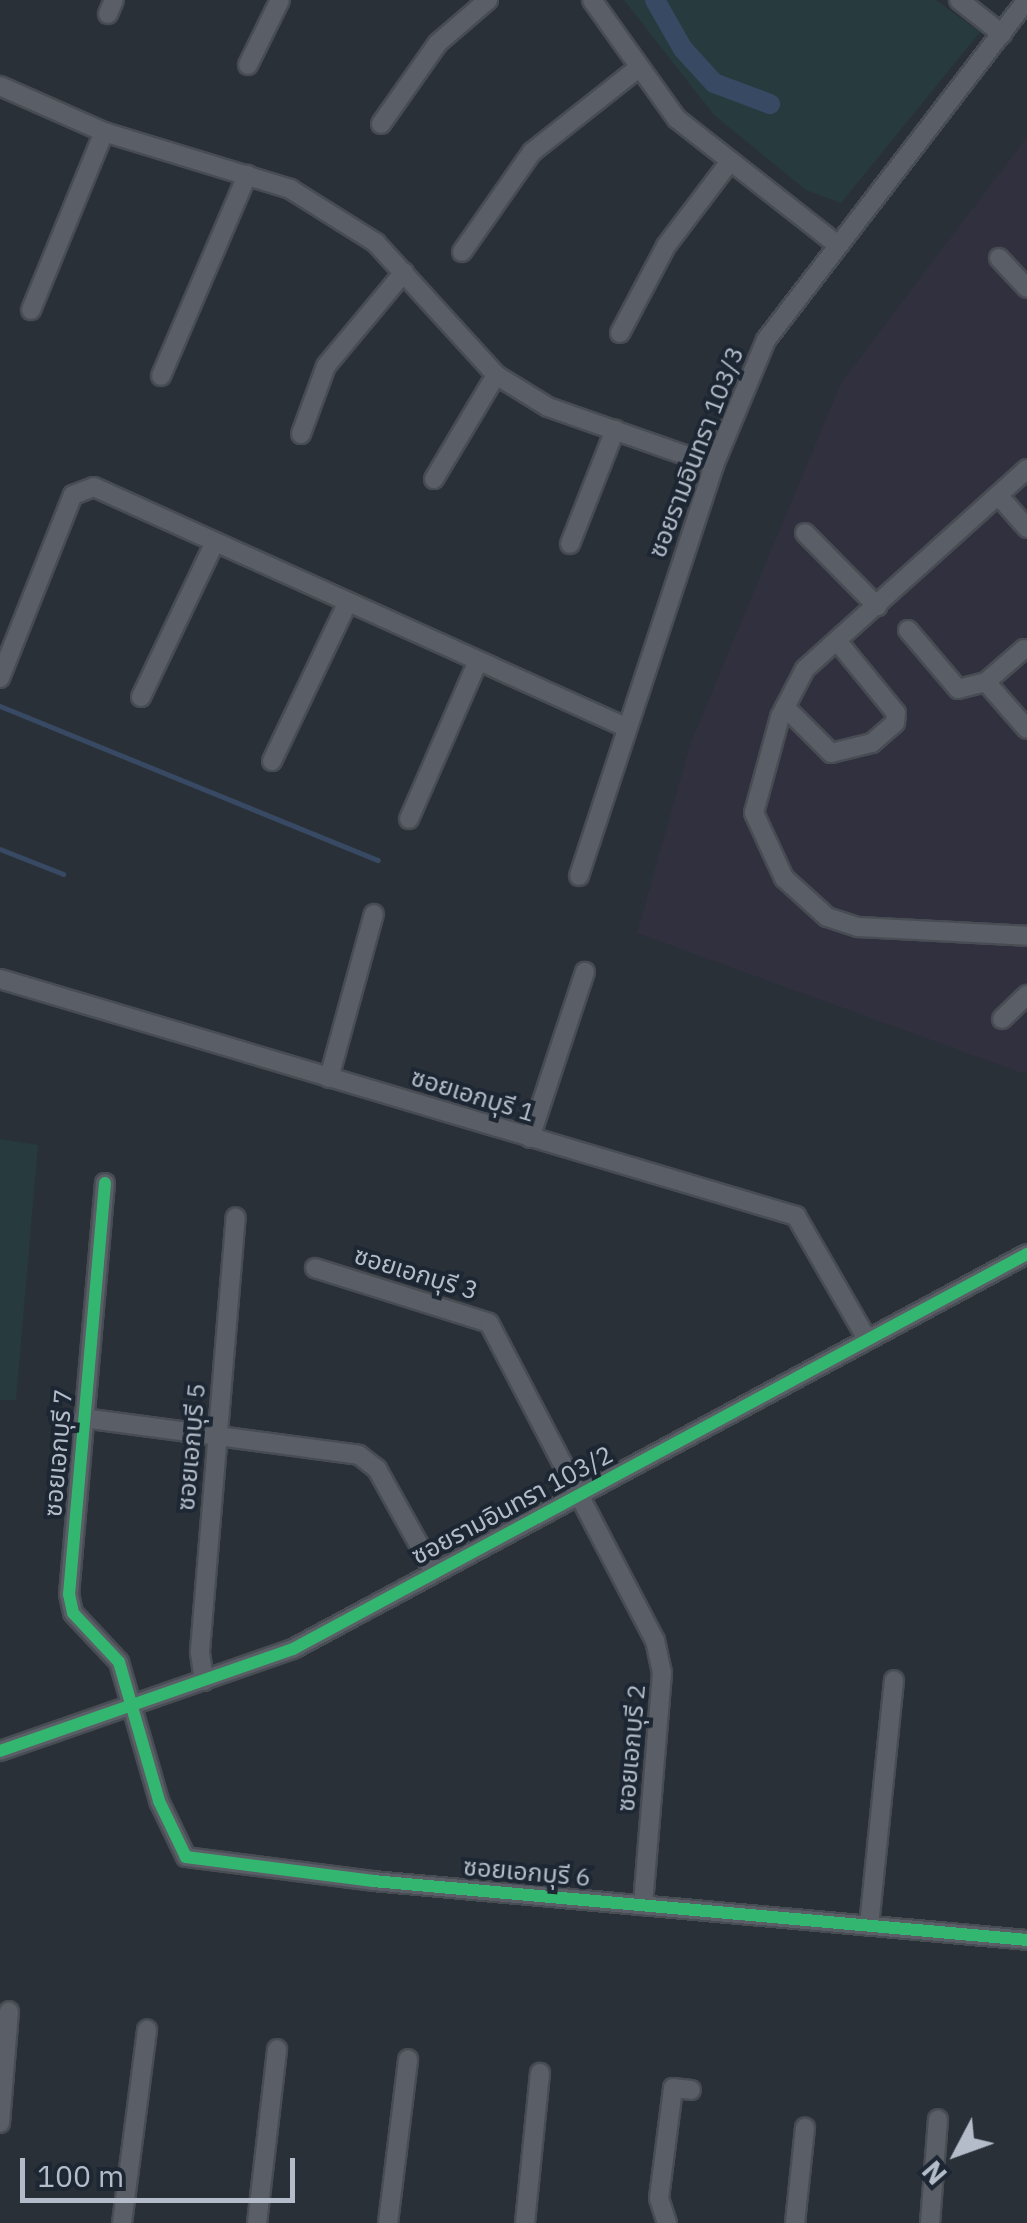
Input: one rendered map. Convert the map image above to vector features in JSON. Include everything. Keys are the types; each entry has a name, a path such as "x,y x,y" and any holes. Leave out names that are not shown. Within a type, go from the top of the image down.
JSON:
{"street":[{"path":"248,65 280,0"},
{"path":"380,124 438,43 488,0"},
{"path":"592,0 637,69 677,119 728,164 835,243"},
{"path":"959,0 1002,34"},
{"name":"ซอยรามอินทรา 103/3","path":"578,876 623,726 714,465 766,340 835,243 1027,0"},
{"path":"462,252 532,152 637,69"},
{"path":"0,86 104,132 290,189 355,226 404,272 496,374 548,407 714,465"},
{"path":"31,310 104,132"},
{"path":"620,332 666,246 728,164"},
{"path":"161,376 247,175"},
{"path":"1000,258 1027,288"},
{"path":"301,434 326,366 404,272"},
{"path":"434,479 496,374"},
{"path":"570,544 616,430"},
{"path":"1027,468 805,669 785,706 754,813 765,847 798,892 828,917 858,927 1027,936"},
{"path":"0,678 66,511 82,487 215,542 623,726"},
{"path":"998,495 1027,528"},
{"path":"805,533 876,606"},
{"path":"142,697 215,542"},
{"path":"272,761 347,604"},
{"path":"908,630 958,689 986,682 1024,649"},
{"path":"785,706 831,753 872,743 895,723 896,713 838,642"},
{"path":"409,820 478,661"},
{"path":"986,682 1027,729"},
{"path":"329,1078 374,914"},
{"path":"530,1138 585,972"},
{"name":"ซอยเอกบุรี 1","path":"0,980 796,1216 866,1339"},
{"path":"1002,1018 1027,996"},
{"name":"ซอยเอกบุรี 7","path":"104,1183 70,1604 112,1649 130,1706"},
{"name":"ซอยเอกบุรี 5","path":"204,1681 200,1651 236,1217"},
{"name":"ซอยรามอินทรา 103/2","path":"0,1751 292,1649 1027,1254"},
{"name":"ซอยเอกบุรี 3","path":"315,1268 488,1323 579,1494"},
{"path":"84,1418 338,1448 371,1461 434,1572"},
{"name":"ซอยเอกบุรี 2","path":"579,1494 661,1656 643,1905"},
{"path":"869,1926 894,1680"},
{"name":"ซอยเอกบุรี 6","path":"130,1706 166,1822 180,1850 197,1862 1027,1940"},
{"path":"0,2122 9,2011"},
{"path":"122,2223 147,2030"},
{"path":"257,2223 278,2049"},
{"path":"388,2223 408,2059"},
{"path":"525,2223 540,2073"},
{"path":"666,2223 659,2198 673,2088 691,2090"},
{"path":"930,2223 938,2119"},
{"path":"795,2223 805,2128"}],"shaded area":[{"path":"1027,137 1025,1074 637,933 691,742 841,383"}],"green space":[{"path":"624,0 936,0 980,32 841,203 806,190 714,115"},
{"path":"0,1139 38,1145 16,1400 0,1400"}],"waterway":[{"path":"655,0 683,49 714,83 770,104"},
{"path":"0,706 378,860"},
{"path":"0,849 63,874"}],"cycle path":[{"path":"105,1183 69,1594 73,1613 119,1662 159,1801 186,1857 373,1881 1027,1940"},
{"path":"0,1751 293,1649 1027,1254"}]}
